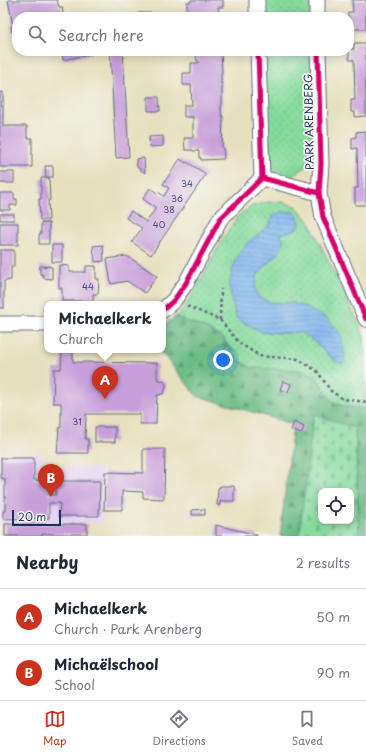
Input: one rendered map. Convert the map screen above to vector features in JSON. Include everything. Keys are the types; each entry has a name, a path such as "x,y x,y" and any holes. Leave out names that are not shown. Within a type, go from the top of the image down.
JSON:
{"street":[{"path":"257,0 257,12"},
{"path":"317,0 317,12"},
{"path":"168,305 186,283 220,219 262,178 258,56"},
{"name":"PARK ARENBERG","path":"318,56 321,164 318,193 323,217 366,319"},
{"path":"262,178 318,193"},
{"path":"0,324 44,324"}],"path":[{"path":"220,320 221,289"},
{"path":"168,305 220,320 239,344 260,356 298,358 317,371 332,391 343,399 366,402"}],"shaded area":[{"path":"40,453 53,467 98,467 103,472 103,523 0,523 0,454"}],"green space":[{"path":"259,0 310,0 310,12 260,12"},
{"path":"262,56 311,56 311,155 304,168 292,176 275,172 267,156"},
{"path":"268,202 283,202 297,207 309,221 359,324 364,338 366,409 342,406 331,400 315,375 302,370 252,368 240,361 222,337 175,317 180,314 195,290 223,239 238,216 252,206","holes":["274,215 294,230 280,234 279,253 264,266 257,275 255,291 258,296 267,301 273,303 291,303 336,362 301,332 262,332 237,319 233,306 233,271 235,261 261,232 269,226"]},
{"path":"175,317 203,327 222,337 240,361 252,368 302,370 315,375 331,400 342,406 366,409 366,536 359,536 355,428 314,414 299,536 280,536 293,424 197,396 161,353 166,353 166,324"},
{"path":"314,414 355,428 359,536 299,536"}],"water":[{"path":"283,212 294,212 299,219 300,225 294,230 280,234 284,241 279,253 257,276 255,290 259,298 272,303 291,303 303,306 326,318 338,330 342,339 345,359 343,364 337,362 301,332 262,332 237,319 229,285 235,261 247,243 269,226 274,215"}],"building":[{"path":"8,0 57,0 59,7 62,7 63,12 12,12 12,21"},
{"path":"191,0 223,0 223,7 218,7 219,12 187,12 187,2 191,2"},
{"path":"352,0 366,0 366,29 354,29"},
{"path":"354,43 366,43 366,116 355,117 355,112 351,112 351,100 355,100 354,60 349,60 349,56 354,56"},
{"path":"63,56 82,56 63,60"},
{"path":"110,56 123,56 129,157 116,158"},
{"path":"196,56 221,56 221,110 223,116 222,148 224,159 201,160 201,158 199,158 199,151 185,150 184,138 193,138 193,117 184,117 184,105 192,105 191,85 183,85 183,73 191,73 191,63 199,63 199,61 197,61"},
{"path":"0,92 3,92 3,126 27,126 27,138 32,138 32,167 0,167"},
{"path":"148,97 159,97 160,111 148,111"},
{"path":"366,131 366,205 355,205 355,188 358,188 357,148 352,149 352,138 356,137 356,132"},
{"path":"163,136 163,146 150,147 149,137"},
{"path":"144,158 145,173 137,167 136,159"},
{"path":"180,159 206,174 151,255 132,242 142,228 126,218 131,211 146,222 156,208 143,199 150,188 164,196 169,188 163,184"},
{"path":"45,166 53,166 53,177 46,177"},
{"path":"0,172 14,172 14,183 0,183"},
{"path":"41,178 49,178 49,220 40,220 39,199 41,199"},
{"path":"0,193 14,193 14,199 17,199 17,205 10,205 10,210 0,210"},
{"path":"0,214 14,214 14,220 0,220"},
{"path":"0,223 18,223 18,245 0,245"},
{"path":"41,223 49,223 49,244 39,244"},
{"path":"52,245 62,245 62,262 52,262"},
{"path":"103,245 104,261 95,262 93,246"},
{"path":"0,250 14,250 14,267 11,267 11,280 4,281 4,308 0,308"},
{"path":"127,256 157,276 145,293 127,281 111,284 107,259"},
{"path":"59,265 69,266 69,272 86,272 86,266 96,266 96,279 99,279 98,294 93,294 93,301 62,301 62,288 59,288"},
{"path":"40,266 52,267 52,279 43,278 43,274 40,274"},
{"path":"62,353 73,353 73,362 157,363 157,379 163,381 166,384 166,387 164,393 157,395 156,424 140,424 140,414 86,414 85,439 88,439 88,453 57,453 59,428 61,428 61,403 53,403 54,369 61,369"},
{"path":"283,381 291,384 288,392 280,390"},
{"path":"294,422 304,427 301,434 291,430"},
{"path":"95,427 115,427 115,442 95,442"},
{"path":"143,449 165,449 164,499 143,498 143,492 122,491 122,510 104,510 105,472 143,473"},
{"path":"1,458 34,458 34,480 49,481 49,495 56,495 56,481 100,481 99,516 59,516 60,503 49,503 49,518 3,519 3,511 5,511 5,479 1,478"},
{"path":"220,486 234,486 234,501 220,501 220,505 217,505 218,488 220,488"},
{"path":"205,509 205,515 192,515 192,510"},
{"path":"5,524 87,524 87,534 5,536"},
{"path":"216,525 257,535 257,536 216,536"}],"cycle path":[{"path":"258,56 262,178"},
{"path":"318,56 321,164 319,193"},
{"path":"166,307 174,300 186,283 220,219 262,178 319,193 323,217 366,319"}],"place":[{"name":"Michaelkerk","path":"105,399"},
{"name":"Michaëlschool","path":"51,497"}]}
